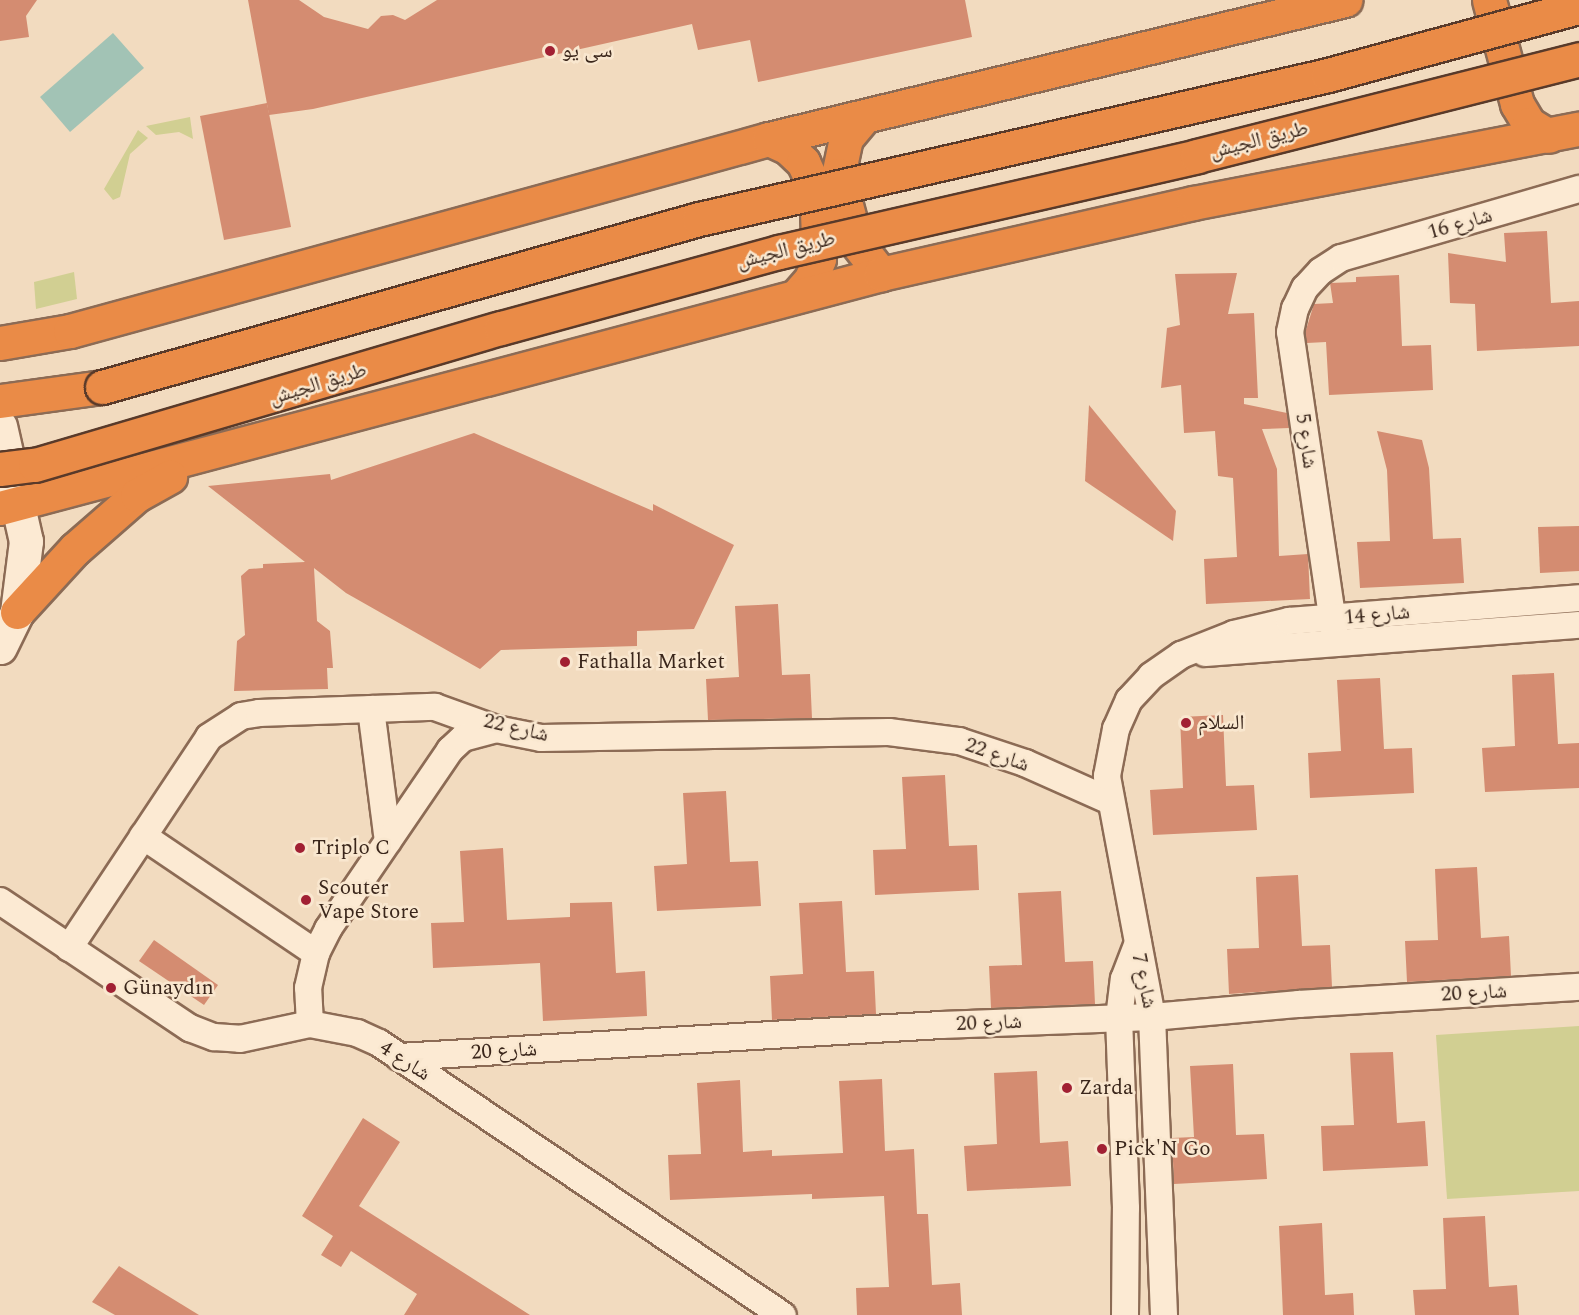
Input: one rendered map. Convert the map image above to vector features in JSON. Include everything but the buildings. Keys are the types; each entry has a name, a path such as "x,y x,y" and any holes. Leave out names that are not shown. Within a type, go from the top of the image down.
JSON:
{"highway":[{"path":"0,343 70,331 769,139 1345,0"},
{"path":"1489,0 1516,104 1529,124 1564,133"},
{"path":"0,401 102,387 699,219 1328,75 1579,7"},
{"name":"طريق الجيش","path":"0,469 35,465 522,322 779,252 1197,156 1579,59"},
{"path":"863,118 846,138 838,175 856,242 881,274"},
{"path":"10,507 881,274 1193,203 1564,133"},
{"path":"769,139 788,148 803,162 816,190 819,259 811,279 796,296"},
{"path":"17,612 75,549 137,495 207,456"}],"main road":[{"path":"0,426 10,507 17,612 0,647"}],"street":[{"name":"شارع 16","path":"1341,258 1579,189"},
{"name":"شارع 5","path":"1334,631 1290,332 1295,309 1305,288 1321,271 1341,258"},
{"name":"شارع 14","path":"1334,631 1579,598"},
{"name":"شارع 14","path":"1138,944 1108,800 1109,752 1129,700 1151,675 1181,655 1234,634 1289,621 1334,631 1579,625"},
{"name":"شارع 22","path":"69,948 209,737 223,725 259,713 435,707 496,729 541,738 889,732 958,741 1025,763 1108,800"},
{"path":"371,709 388,841"},
{"path":"310,1024 308,988 316,953 450,750 479,731 496,729"},
{"path":"143,836 316,953"},
{"name":"شارع 4","path":"0,901 190,1028 214,1037 240,1039 310,1024 357,1033 399,1057 783,1315"},
{"name":"شارع 7","path":"1138,944 1152,1017 1164,1315"},
{"name":"شارع 7","path":"1125,1315 1126,1208 1119,1018 1124,980 1138,944"},
{"name":"شارع 20","path":"399,1057 1152,1017 1299,1004 1579,987"}],"shaded area":[{"path":"113,33 144,68 70,132 40,97"},
{"path":"190,117 193,139 179,132 156,135 146,126"},
{"path":"138,130 148,138 130,154 120,197 113,200 104,189"},
{"path":"74,272 77,299 36,309 34,282"},
{"path":"1579,1026 1579,1191 1447,1199 1436,1035"}],"place":[{"name":"سى يو","path":"550,51"},
{"name":"Fathalla Market","path":"565,662"},
{"name":"السلام","path":"1186,723"},
{"name":"Triplo C","path":"300,848"},
{"name":"Scouter Vape Store","path":"306,900"},
{"name":"Günaydın","path":"111,988"},
{"name":"Zarda","path":"1067,1088"},
{"name":"Pick'N Go","path":"1102,1149"}]}
